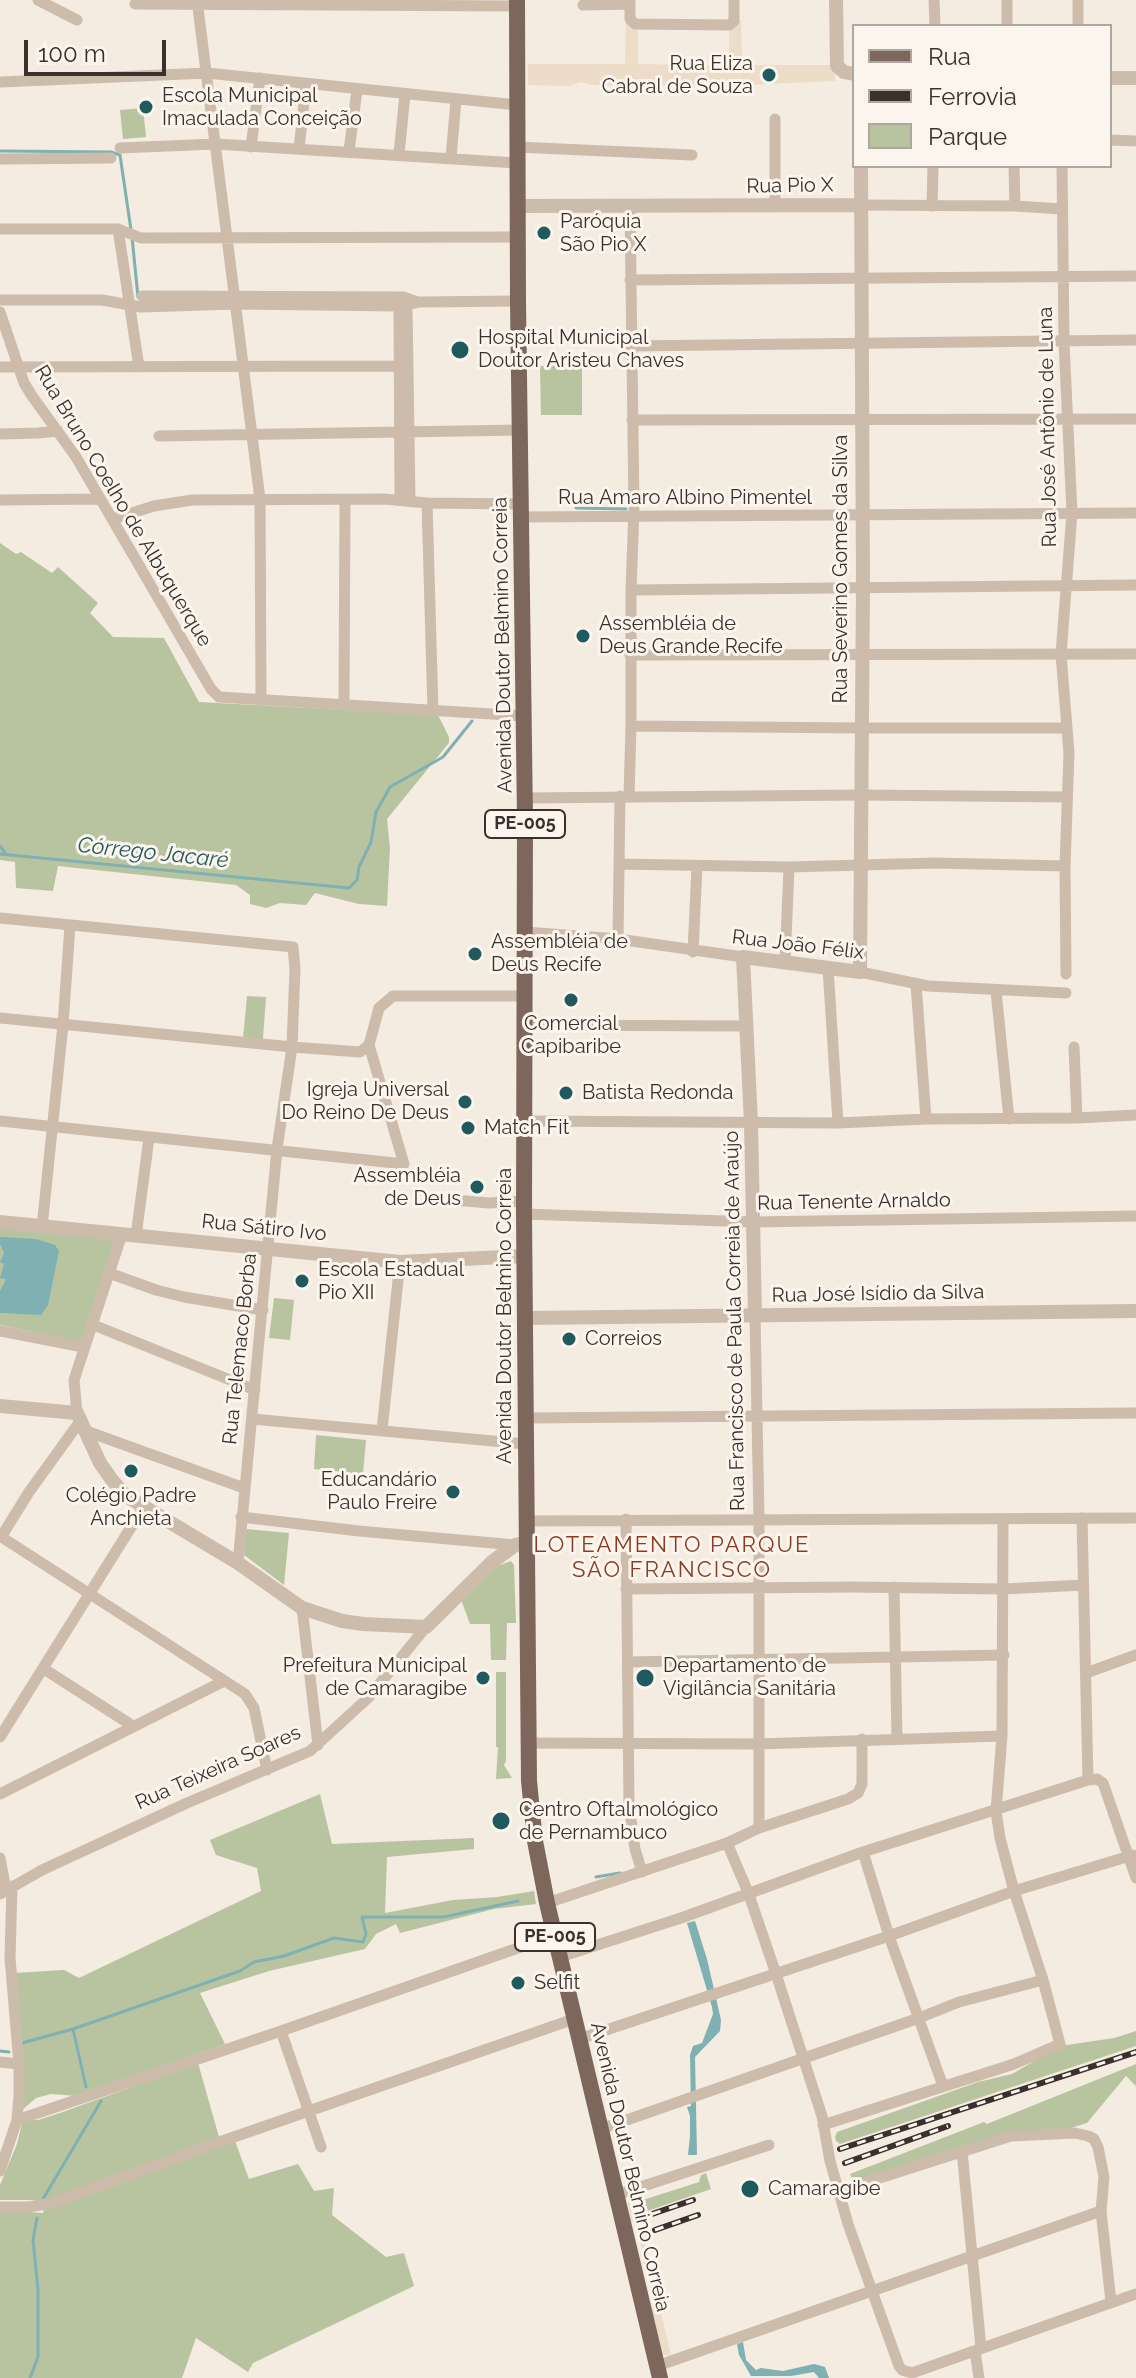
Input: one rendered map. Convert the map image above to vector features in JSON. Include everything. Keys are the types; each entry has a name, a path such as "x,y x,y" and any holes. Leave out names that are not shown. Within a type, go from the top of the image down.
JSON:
{"main road":[{"name":"Avenida Doutor Belmino Correia","path":"517,3 525,798 527,1521 521,1544 531,1815 547,1903 658,2372"}],"street":[{"path":"38,0 77,20"},
{"path":"583,5 630,2 633,24 732,24 734,0"},
{"path":"836,0 836,61 847,72"},
{"path":"934,0 935,24"},
{"path":"1007,0 1007,24"},
{"path":"1078,0 1078,24"},
{"path":"198,2 260,499 261,701"},
{"path":"135,4 517,3"},
{"path":"0,82 207,73 517,105"},
{"path":"251,147 260,78"},
{"path":"1112,78 1136,78"},
{"path":"299,149 306,84"},
{"path":"349,151 357,90"},
{"path":"399,154 405,94"},
{"path":"451,158 456,100"},
{"path":"775,119 775,206"},
{"path":"1112,140 1136,141"},
{"path":"120,148 216,144 451,158 692,155"},
{"path":"0,159 111,158"},
{"name":"Rua Severino Gomes da Silva","path":"860,972 863,587 861,168"},
{"path":"932,206 933,168"},
{"path":"1014,168 1015,206"},
{"name":"Rua José Antônio de Luna","path":"1062,168 1064,342 1072,513 1061,654 1069,753 1065,866 1066,974"},
{"path":"618,939 619,864 631,726 634,516 630,205"},
{"name":"Rua Pio X","path":"518,206 860,205 1062,209"},
{"path":"0,229 120,229 136,237 518,237"},
{"path":"120,229 139,367"},
{"path":"630,280 1136,276"},
{"path":"142,296 407,303 518,301"},
{"path":"0,300 102,300 141,307 235,300"},
{"path":"404,431 399,366 407,303"},
{"path":"405,500 407,303"},
{"name":"Rua Bruno Coelho de Albuquerque","path":"0,312 32,396 58,431 113,519 211,689 224,698 524,716"},
{"path":"630,346 1136,340"},
{"path":"0,367 399,366"},
{"path":"632,420 1136,419"},
{"path":"159,436 521,430"},
{"path":"0,434 58,431"},
{"path":"0,500 99,499"},
{"name":"Rua Amaro Albino Pimentel","path":"113,519 173,502 260,499 405,500 634,516 1136,513"},
{"path":"344,705 345,500"},
{"path":"427,503 433,711"},
{"path":"631,590 1136,585"},
{"path":"1121,654 1136,663"},
{"path":"630,655 1136,654"},
{"path":"631,726 1067,728"},
{"path":"525,798 1067,797"},
{"path":"619,864 789,867 935,863 1065,866"},
{"path":"693,952 697,866"},
{"path":"785,963 789,867"},
{"path":"0,918 70,925 42,1227"},
{"name":"Rua Telemaco Borba","path":"70,925 293,947 292,1047 277,1149 238,1563"},
{"name":"Rua João Félix","path":"525,932 618,939 693,952 860,972 916,984 1066,993"},
{"name":"Rua Francisco de Paula Correia de Araújo","path":"743,957 751,1123 759,1518 759,1828"},
{"path":"828,968 838,1123"},
{"path":"916,984 926,1119"},
{"path":"996,991 1009,1119"},
{"path":"0,1121 404,1164 369,1045 379,1008 393,996 525,996"},
{"path":"0,1018 360,1052 369,1045"},
{"path":"525,1025 747,1026"},
{"path":"1074,1047 1077,1118"},
{"path":"525,1121 838,1123 1136,1115"},
{"path":"149,1138 129,1235 109,1273 74,1380 82,1421 100,1463 126,1496 238,1563 302,1608 342,1621 426,1627"},
{"name":"Rua Tenente Arnaldo","path":"455,1200 524,1208 753,1222 1136,1216"},
{"name":"Rua Sátiro Ivo","path":"0,1222 400,1262 525,1256"},
{"path":"382,1430 400,1262"},
{"path":"109,1273 184,1297 263,1310"},
{"name":"Rua José Isídio da Silva","path":"525,1318 1136,1311"},
{"path":"91,1324 255,1390"},
{"path":"0,1331 83,1347"},
{"path":"0,1406 82,1421 244,1488"},
{"path":"526,1418 1136,1413"},
{"path":"252,1419 526,1444"},
{"path":"82,1421 29,1492 1,1537 245,1694 254,1708 267,1770"},
{"path":"0,1737 143,1508"},
{"path":"241,1517 359,1531 521,1544"},
{"path":"1082,1518 1088,1780"},
{"path":"527,1521 1136,1518"},
{"path":"626,1519 627,1742 631,1827 642,1872"},
{"path":"823,2125 1014,2064 1060,2044 1014,1891 996,1811 1004,1655 1003,1519"},
{"name":"Rua Teixeira Soares","path":"6,1890 187,1803 310,1751 368,1698 426,1627 482,1570 521,1544"},
{"path":"626,1589 1003,1589 1084,1585"},
{"path":"894,1587 897,1738"},
{"path":"302,1608 318,1745"},
{"path":"628,1662 1004,1655"},
{"path":"1086,1673 1136,1655"},
{"path":"44,1669 133,1726"},
{"path":"0,1794 224,1681"},
{"path":"528,1743 758,1744 1002,1736"},
{"path":"547,1903 848,1799 858,1793 862,1784 862,1739"},
{"path":"560,1957 687,1916 863,1852 1088,1780 1101,1780 1132,1855 1136,1878"},
{"path":"727,1843 748,1892 776,1974 823,2125 848,2224 899,2366 906,2373 912,2373 1136,2294"},
{"path":"863,1852 889,1936 943,2086"},
{"path":"579,2039 1014,1891 1132,1855"},
{"path":"0,1858 6,1890 19,2064 17,2120 0,2171"},
{"path":"17,2120 555,1935"},
{"path":"601,2129 978,1996 1043,1980"},
{"path":"0,2207 53,2203 574,2019"},
{"path":"281,2031 321,2147"},
{"path":"0,2062 19,2064"},
{"path":"839,2191 1011,2136 1075,2133 1088,2136 1094,2139 1104,2177 1101,2211 1111,2302"},
{"path":"616,2195 769,2145"},
{"path":"962,2151 979,2378"},
{"path":"658,2372 872,2289 1101,2211"}],"green space":[{"path":"143,108 146,137 123,139 120,110"},
{"path":"540,366 582,366 582,415 541,415"},
{"path":"0,543 16,554 21,552 52,573 58,567 98,603 90,613 113,637 164,638 199,702 438,715 449,743 387,819 390,848 387,906 359,904 315,893 306,905 280,903 266,908 250,904 250,895 236,885 58,866 53,891 16,888 15,862 0,860"},
{"path":"247,996 266,997 263,1039 243,1038"},
{"path":"0,1225 116,1237 81,1342 0,1325"},
{"path":"274,1298 294,1300 290,1340 269,1338"},
{"path":"316,1435 366,1440 363,1474 314,1469"},
{"path":"246,1529 289,1533 284,1585 244,1555"},
{"path":"511,1561 514,1565 516,1623 507,1623 506,1660 491,1660 490,1624 470,1624 460,1597 474,1583"},
{"path":"496,1672 506,1672 504,1765 512,1778 496,1779"},
{"path":"320,1794 332,1844 474,1838 474,1849 387,1857 385,1913 453,1900 534,1891 536,1904 494,1909 400,1933 396,1924 376,1934 365,1949 269,1971 200,1993 225,2044 77,2096 51,2094 36,2098 21,2111 14,1973 64,1970 79,1978 261,1891 257,1868 216,1855 210,1840"},
{"path":"1136,2031 1136,2046 840,2144 836,2141 837,2132 978,2082 1012,2074 1060,2046 1114,2038"},
{"path":"198,2063 219,2137 50,2200 0,2200 0,2185 22,2123 60,2113"},
{"path":"1136,2064 1136,2086 1126,2076 1087,2123 1064,2130 1031,2132 853,2181 850,2174 984,2122 987,2124"},
{"path":"235,2141 249,2179 298,2164 314,2191 334,2188 332,2215 386,2257 404,2253 414,2286 253,2363 248,2372 196,2338 182,2378 0,2378 0,2210 43,2213 44,2209"},
{"path":"706,2173 711,2189 639,2214 643,2200 699,2182 701,2175"}],"shaded area":[{"name":"Rua Eliza Cabral de Souza","path":"626,19 638,25 638,64 729,66 729,25 741,20 742,65 835,65 835,81 725,86 591,85 581,82 569,86 528,85 528,64 625,64"},
{"path":"631,2193 635,2203 643,2200 639,2216 671,2356 662,2354 636,2224 631,2220 628,2204"}],"water":[{"path":"0,1237 36,1239 55,1245 59,1251 48,1305 41,1315 0,1313 0,1291 6,1279 0,1278 4,1264 0,1262 4,1253"},
{"path":"695,1921 721,2020 720,2031 695,2057 697,2155 688,2155 690,2055 693,2046 702,2043 713,2014 687,1923"},
{"path":"743,2342 746,2360 756,2370 783,2371 814,2364 825,2367 829,2378 819,2378 814,2372 791,2376 751,2376 739,2355 737,2344"}],"waterway":[{"path":"0,151 111,152 120,155 131,230"},
{"path":"132,237 138,297"},
{"path":"576,508 626,509"},
{"name":"Córrego Jacaré","path":"0,854 349,888 357,880 359,867 371,842 376,812 390,787 443,757 472,721"},
{"name":"Córrego Jacaré","path":"0,846 6,854"},
{"path":"596,1877 620,1873"},
{"path":"22,2043 73,2029 240,1971 254,1962 284,1956 334,1938 363,1942 366,1934 362,1917 444,1917 518,1901"},
{"path":"73,2029 86,2087"},
{"path":"0,2051 9,2052"},
{"path":"43,2199 101,2101"},
{"path":"30,2378 38,2357 38,2290 33,2240 37,2218"}],"railway":[{"path":"840,2149 1136,2052"},
{"path":"845,2163 948,2126"},
{"path":"652,2214 693,2200"},
{"path":"655,2230 698,2215"}],"place":[{"name":"Rua Eliza Cabral de Souza","path":"769,75"},
{"name":"Escola Municipal Imaculada Conceição","path":"146,107"},
{"name":"Paróquia São Pio X","path":"544,233"},
{"name":"Hospital Municipal Doutor Aristeu Chaves","path":"460,350"},
{"name":"Assembléia de Deus Grande Recife","path":"583,636"},
{"name":"Assembléia de Deus Recife","path":"475,954"},
{"name":"Comercial Capibaribe","path":"571,1000"},
{"name":"Batista Redonda","path":"566,1093"},
{"name":"Igreja Universal Do Reino De Deus","path":"465,1102"},
{"name":"Match Fit","path":"468,1128"},
{"name":"Assembléia de Deus","path":"477,1187"},
{"name":"Escola Estadual Pio XII","path":"302,1281"},
{"name":"Correios","path":"569,1339"},
{"name":"Colégio Padre Anchieta","path":"131,1471"},
{"name":"Educandário Paulo Freire","path":"453,1492"},
{"name":"Prefeitura Municipal de Camaragibe","path":"483,1678"},
{"name":"Departamento de Vigilância Sanitária","path":"645,1678"},
{"name":"Centro Oftalmológico de Pernambuco","path":"501,1821"},
{"name":"Selfit","path":"518,1983"},
{"name":"Camaragibe","path":"750,2189"}],"district":[{"name":"LOTEAMENTO PARQUE SÃO FRANCISCO","path":"672,1558"}]}
